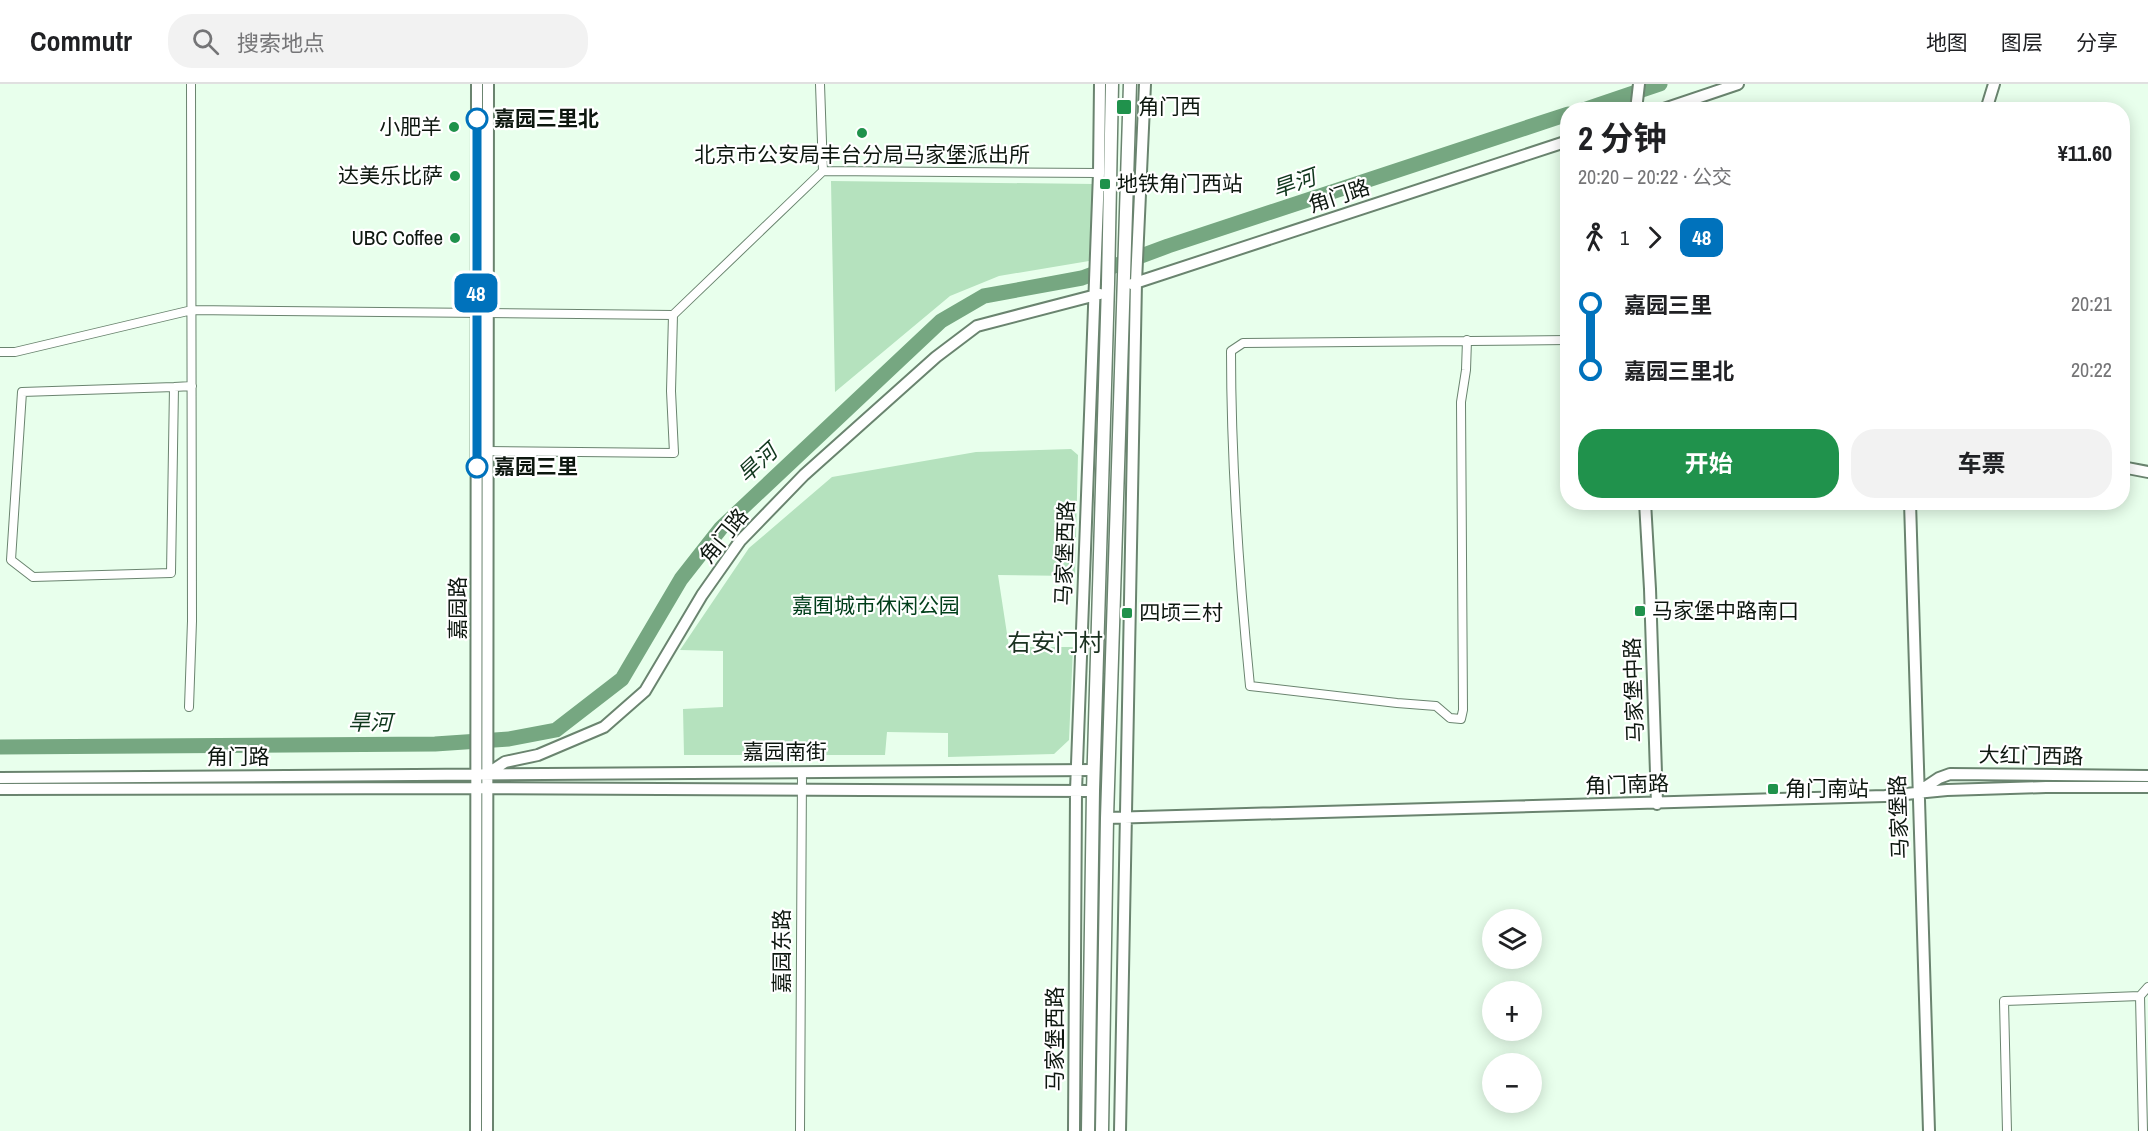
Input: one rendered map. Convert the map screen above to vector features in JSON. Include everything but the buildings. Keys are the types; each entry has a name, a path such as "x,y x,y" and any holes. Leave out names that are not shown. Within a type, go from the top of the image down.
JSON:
{"main road":[{"name":"嘉园路","path":"477,84 481,313 483,716"},
{"name":"嘉园路","path":"476,1131 487,452 481,313 488,84"},
{"name":"马家堡西路","path":"1074,1131 1077,770 1099,173 1100,84"},
{"name":"马家堡西路","path":"1088,1131 1093,791 1112,84"},
{"path":"1102,1131 1107,818 1130,84"},
{"path":"1120,1131 1137,243 1145,84"},
{"path":"1637,102 1639,84"},
{"path":"1685,102 1738,84"},
{"path":"1988,102 1994,84"},
{"name":"角门路","path":"1123,283 1222,256 1560,144"},
{"name":"角门路","path":"0,777 482,774 505,762 538,755 603,727 645,691 702,595 740,541 804,476 936,357 977,326 1108,288"},
{"path":"2130,469 2148,471"},
{"name":"马家堡中路","path":"1645,510 1657,804"},
{"name":"马家堡路","path":"1910,510 1929,1131"},
{"name":"嘉园南街","path":"482,774 1094,770"},
{"name":"大红门西路","path":"1918,792 1939,778 1950,774 2148,776"},
{"name":"角门南路","path":"1107,818 1657,804 1885,796 1918,792 2046,787 2148,787"},
{"name":"嘉园路","path":"481,788 487,1131"},
{"name":"角门路","path":"0,789 481,788"},
{"name":"嘉园南街","path":"481,788 1093,791"}],"street":[{"path":"189,707 192,621 191,84"},
{"path":"820,84 823,171"},
{"path":"0,352 15,352 192,310 673,315 823,171 1099,173"},
{"path":"487,452 674,453 671,391 673,315"},
{"path":"1467,340 1466,370 1461,402 1463,698 1461,719 1450,718 1436,706 1250,686 1231,440 1231,351 1244,343 1467,340 1560,339"},
{"path":"174,387 171,573 33,577 11,560 22,392 192,386"},
{"name":"嘉园东路","path":"800,1131 802,772"},
{"path":"2143,1131 2140,996 2148,987"},
{"path":"2007,1131 2004,1001 2140,996"}],"green space":[{"path":"831,181 1094,184 1089,261 999,276 950,296 835,392"},
{"name":"嘉囿城市休闲公园","path":"1071,449 1078,455 1075,576 998,575 1009,647 1073,647 1069,740 1054,754 948,757 948,733 887,732 885,755 684,755 683,709 723,707 723,651 680,650 749,548 832,477 976,452"}],"waterway":[{"name":"旱河","path":"1607,102 1660,84"},
{"name":"旱河","path":"0,747 435,744 509,739 556,730 622,679 681,579 721,528 941,321 984,296 1082,278 1168,246 1560,117"}],"bus line":[{"name":"48","path":"477,119 477,467"}],"place":[{"name":"角门西","path":"1124,107"},
{"name":"嘉园三里北","path":"477,119"},
{"name":"小肥羊","path":"454,127"},
{"name":"北京市公安局丰台分局马家堡派出所","path":"862,133"},
{"name":"达美乐比萨","path":"455,176"},
{"name":"地铁角门西站","path":"1105,184"},
{"name":"UBC Coffee","path":"455,238"},
{"name":"嘉园三里","path":"477,467"},
{"name":"马家堡中路南口","path":"1640,611"},
{"name":"四顷三村","path":"1127,613"},
{"name":"角门南站","path":"1773,789"}],"district":[{"name":"右安门村","path":"1055,643"}]}
